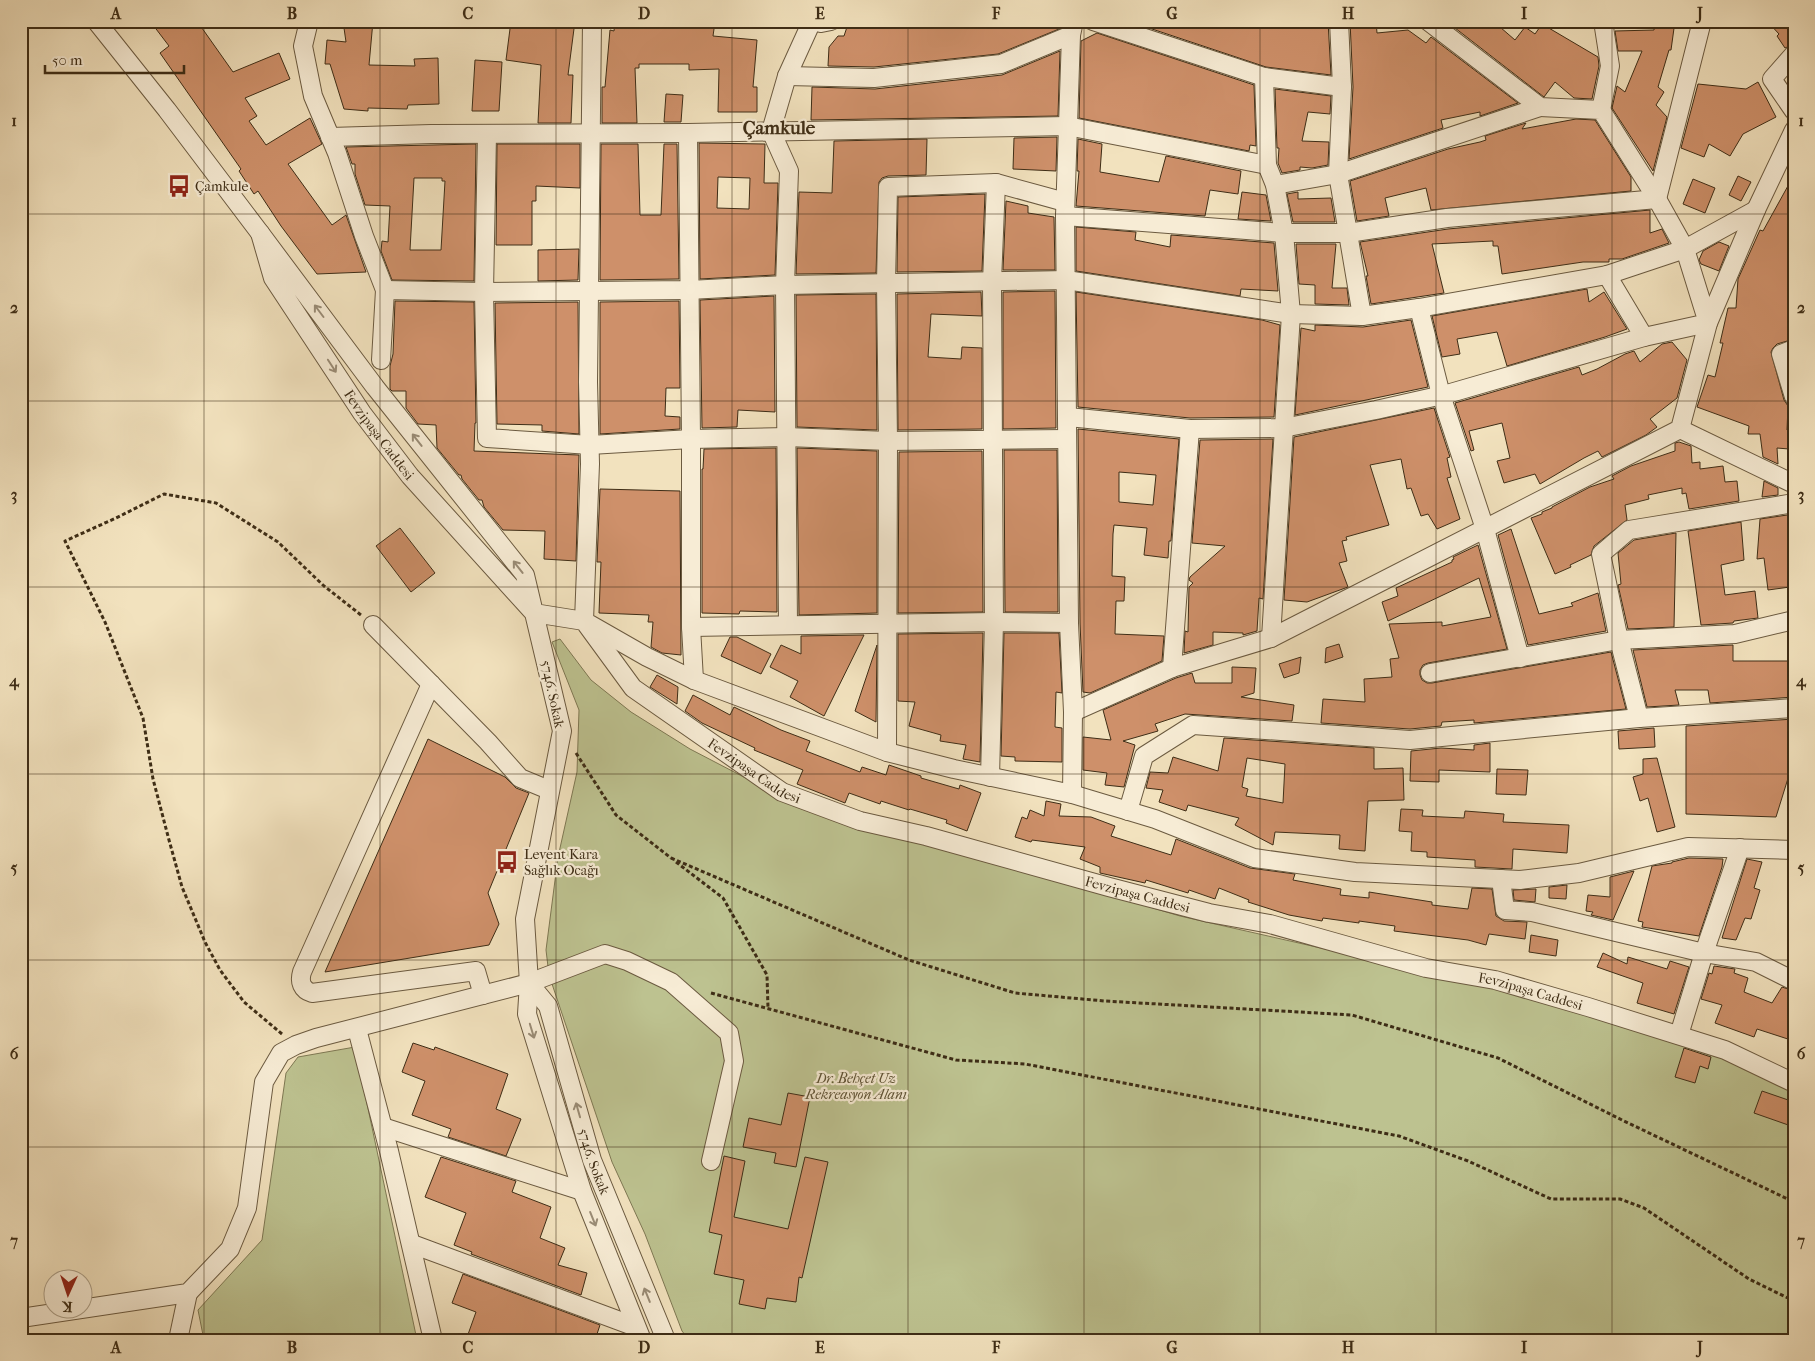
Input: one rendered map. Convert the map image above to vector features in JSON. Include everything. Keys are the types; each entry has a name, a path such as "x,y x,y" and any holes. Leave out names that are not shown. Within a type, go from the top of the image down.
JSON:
{"street":[{"name":"Fevzipaşa Caddesi","path":"96,21 167,110 376,387 525,575 534,613"},
{"path":"309,21 303,46 313,96 330,137 385,290 381,360"},
{"path":"584,621 590,445 588,291 592,21"},
{"path":"788,625 785,285 790,171 771,131 787,76 812,21 821,23 831,21"},
{"path":"1093,21 1264,77 1342,86"},
{"path":"1338,21 1342,86 1338,174 1362,316"},
{"path":"1428,21 1540,107"},
{"path":"1603,21 1610,66 1601,110 1657,199 1685,249 1708,323"},
{"path":"1657,199 1702,21"},
{"path":"787,76 874,78 1001,64 1072,28 1067,126 1066,209 1069,623 1073,712 1072,794"},
{"path":"1794,54 1772,79 1794,112"},
{"path":"1264,77 1267,165 1274,184 1284,233 1291,314 1271,638"},
{"path":"1274,184 1338,174 1540,107 1601,110"},
{"path":"330,137 431,134 688,134 1067,126 1267,165"},
{"path":"1073,712 1172,668 1271,638 1680,429 1708,323 1756,210 1794,130"},
{"path":"487,134 484,292 486,438 590,445 787,437 888,442 1067,439"},
{"path":"688,134 692,440 691,627 694,680"},
{"path":"887,752 888,442 886,283 888,187 996,184 1066,209 1284,233 1348,233 1447,218 1657,199"},
{"path":"990,777 994,622 992,282 996,184"},
{"path":"385,290 484,292 689,290 785,285 1066,280 1291,314 1362,316 1419,308 1607,274 1685,249 1756,210"},
{"name":"Fevzipaşa Caddesi","path":"260,233 274,278 362,413 410,476 534,613"},
{"path":"1607,274 1644,337"},
{"path":"1419,308 1441,395 1485,529 1520,658"},
{"path":"1068,417 1190,429 1283,428 1441,395 1644,337 1708,323"},
{"path":"1794,349 1781,354 1794,397"},
{"path":"1172,668 1190,429"},
{"path":"1680,429 1794,484"},
{"path":"1639,718 1619,640 1601,554 1629,530 1794,503"},
{"path":"534,613 584,621 647,657 694,680 887,752 990,777 1072,794 1155,819 1254,858 1355,872 1520,880 1579,873 1688,847 1794,850"},
{"name":"5746. Sokak","path":"534,613 562,731 524,919 529,983 527,1014 582,1191 639,1334"},
{"path":"1430,673 1619,640 1735,634 1794,620"},
{"name":"Fevzipaşa Caddesi","path":"584,621 633,688 782,792 860,821 926,836 1209,913 1270,924 1426,968 1495,980 1725,1050 1794,1083"},
{"path":"691,627 887,623 1069,623"},
{"path":"373,625 488,742 520,778 549,790"},
{"path":"431,684 302,972 301,984 307,992 312,993 476,971 483,995"},
{"path":"1128,811 1144,756 1193,725 1410,740 1639,718 1794,708"},
{"path":"1679,1035 1704,953 1740,848"},
{"path":"1502,879 1505,910 1541,914 1704,953 1756,962 1794,981"},
{"path":"178,1340 188,1293 230,1249 247,1208 264,1082 281,1054 296,1045 316,1038 357,1029 529,983 605,954 627,961 672,982 729,1033 734,1061 711,1161"},
{"name":"5746. Sokak","path":"529,983 548,1006 592,1160 666,1340"},
{"path":"357,1029 412,1244 433,1340"},
{"path":"383,1127 582,1191"},
{"path":"412,1244 639,1334"},
{"path":"21,1318 188,1293"}],"path":[{"path":"296,1045 244,1002 220,970 205,942 182,887 153,779 143,718 105,622 65,541 164,494 216,503 278,542 324,586 373,625"},
{"path":"562,731 616,815 723,898 767,975 768,1009"},
{"path":"671,858 909,960 1015,993 1105,1001 1352,1015 1498,1058 1624,1121 1794,1202"},
{"path":"710,993 956,1060 1025,1064 1399,1136 1468,1161 1551,1199 1620,1199 1644,1208 1749,1279 1794,1301"}],"green space":[{"name":"Dr. Behçet Uz Rekreasyon Alanı","path":"560,639 591,680 631,712 690,749 786,799 1180,916 1334,951 1495,982 1589,1006 1794,1086 1794,1340 689,1340 682,1331 645,1234 612,1162 549,975 546,950 558,857 577,772 579,710 552,642"},
{"path":"355,1047 417,1340 204,1340 198,1310 262,1240 286,1073 298,1057"}],"building":[{"path":"150,21 197,21 233,72 279,53 290,79 245,98 257,116 249,121 266,145 310,118 322,144 288,164 332,225 346,215 366,272 317,274 281,226 258,191 254,194 239,171 241,169 160,53 169,46"},
{"path":"343,21 373,21 369,65 415,66 414,59 438,58 439,104 408,105 407,109 368,108 368,111 344,109 330,64 325,64 327,40 346,42"},
{"path":"511,21 575,21 568,75 573,75 571,123 538,123 541,65 506,60"},
{"path":"615,21 715,22 713,36 757,40 753,87 757,87 757,112 718,112 719,69 689,70 689,64 639,64 639,68 635,68 637,123 602,123 602,87 605,87 610,30 614,31"},
{"path":"849,21 1058,21 1059,29 998,54 874,67 828,66 829,47 838,36 844,36"},
{"path":"1128,21 1159,21 1185,28 1187,21 1328,21 1331,75 1266,67"},
{"path":"1350,21 1376,21 1377,33 1408,30 1426,43 1431,37 1518,103 1480,116 1480,112 1441,120 1443,128 1349,159 1353,87"},
{"path":"1446,21 1493,21 1515,40 1525,27 1535,34 1542,24 1598,57 1599,66 1592,99 1574,98 1555,82 1544,97"},
{"path":"1655,21 1675,21 1671,50 1669,50 1658,87 1664,92 1656,105 1667,117 1653,171 1612,108 1617,86 1625,92 1642,51 1618,51 1615,31 1654,30"},
{"path":"1767,21 1794,21 1794,44 1785,48 1777,36 1779,34"},
{"path":"1097,33 1254,85 1256,146 1250,145 1249,151 1079,118 1081,41"},
{"path":"1060,51 1058,116 811,120 812,87 875,89 1002,75"},
{"path":"475,60 502,62 499,111 472,111"},
{"path":"1758,82 1776,117 1743,134 1730,156 1709,144 1704,157 1681,148 1698,84 1746,89"},
{"path":"1275,89 1331,96 1330,114 1308,112 1302,141 1329,142 1328,165 1312,168 1300,167 1300,170 1282,173 1278,163 1279,148 1277,148"},
{"path":"666,94 683,95 681,122 664,122"},
{"path":"1576,119 1595,120 1631,177 1631,191 1431,210 1426,188 1385,198 1389,216 1357,221 1350,181 1448,149 1480,142 1486,140 1485,136 1526,123 1522,129"},
{"path":"1057,137 1056,171 1013,169 1014,138"},
{"path":"927,139 926,175 888,176 882,178 879,182 876,273 796,274 799,192 832,193 834,141"},
{"path":"1078,139 1102,144 1100,172 1159,182 1166,156 1241,171 1238,194 1210,190 1205,216 1076,206 1079,171 1077,171"},
{"path":"699,143 765,144 764,183 778,183 775,275 700,279","holes":["718,177 750,178 749,209 717,208"]},
{"path":"476,144 474,281 392,280 381,251 382,241 388,242 390,206 365,205 355,174 355,164 352,164 346,147","holes":["414,178 442,178 442,181 445,181 441,250 410,250"]},
{"path":"497,144 580,144 580,188 536,186 536,201 532,201 532,245 496,245"},
{"path":"601,144 638,144 640,215 661,215 664,144 677,144 679,279 600,280"},
{"path":"1794,175 1794,339 1777,344 1771,352 1784,400 1788,406 1787,430 1790,430 1789,449 1777,448 1778,464 1763,457 1760,434 1748,434 1749,426 1697,407 1708,375 1715,377 1723,343 1720,343 1728,308 1736,308 1738,279 1760,230 1763,231"},
{"path":"1738,176 1751,182 1741,201 1729,195"},
{"path":"1693,179 1715,188 1705,213 1683,204"},
{"path":"1242,192 1266,195 1271,221 1238,219"},
{"path":"1298,192 1298,199 1331,198 1335,222 1293,222 1287,194"},
{"path":"985,194 982,271 897,272 898,197"},
{"path":"1006,201 1028,206 1028,213 1054,217 1055,270 1003,270"},
{"path":"1650,210 1650,233 1662,229 1669,243 1622,259 1609,259 1609,262 1583,262 1502,274 1498,246 1493,246 1493,241 1432,244 1444,293 1371,304 1366,276 1368,276 1360,242 1448,229"},
{"path":"1076,227 1136,232 1135,240 1170,247 1171,235 1274,243 1278,291 1241,289 1240,296 1076,271"},
{"path":"1719,242 1729,246 1719,271 1701,264 1699,260 1703,251"},
{"path":"1296,244 1336,244 1332,288 1347,288 1349,305 1315,304 1315,285 1299,284"},
{"path":"579,249 578,280 538,281 538,250"},
{"path":"1587,289 1589,302 1604,292 1627,329 1507,366 1497,332 1457,339 1460,354 1442,357 1432,316"},
{"path":"1055,291 1056,428 1003,429 1003,292"},
{"path":"981,292 982,316 931,314 928,357 961,359 962,347 982,348 982,429 898,430 897,294"},
{"path":"1076,292 1262,320 1280,325 1274,417 1190,418 1078,407"},
{"path":"876,294 877,430 797,427 796,295"},
{"path":"774,296 775,412 738,410 737,427 702,428 700,300"},
{"path":"395,301 474,302 476,423 474,451 579,455 576,561 544,559 545,531 503,530 484,507 482,500 479,500 462,479 461,475 437,448 436,425 418,424 406,408 406,391 392,391 390,389"},
{"path":"679,301 680,388 666,388 665,416 680,417 680,429 600,434 600,302"},
{"path":"578,302 579,434 542,431 542,425 497,424 495,303"},
{"path":"1411,320 1428,387 1295,415 1301,328 1315,331 1315,325 1363,327"},
{"path":"1672,342 1687,360 1677,398 1650,419 1657,427 1646,435 1602,457 1598,451 1540,484 1535,474 1504,483 1497,461 1510,458 1502,423 1469,431 1474,450 1471,451 1455,403 1579,367 1582,375 1634,351 1640,362 1662,344"},
{"path":"1434,408 1450,457 1447,458 1451,477 1447,478 1460,519 1437,529 1428,514 1421,516 1411,488 1407,489 1401,459 1370,465 1389,525 1346,537 1347,540 1342,541 1347,561 1339,563 1348,587 1307,602 1284,600 1294,437"},
{"path":"1078,429 1179,439 1168,558 1144,555 1147,528 1114,525 1113,534 1112,576 1125,577 1124,601 1116,601 1115,634 1164,636 1162,661 1090,693 1083,692 1080,623","holes":["1119,472 1156,475 1153,505 1119,502"]},
{"path":"1273,439 1263,599 1259,598 1257,631 1243,635 1243,633 1213,632 1213,645 1184,653 1185,631 1188,632 1189,587 1193,583 1189,580 1190,577 1225,546 1192,543 1200,440"},
{"path":"1679,442 1691,446 1692,463 1700,462 1700,469 1723,466 1725,482 1737,481 1739,501 1689,509 1686,493 1682,494 1682,488 1648,495 1649,499 1625,505 1627,520 1594,546 1591,555 1555,574 1531,518 1542,514 1542,512 1590,487 1614,479 1612,476 1631,466 1675,451 1675,443"},
{"path":"776,448 777,612 702,613 702,469 704,449"},
{"path":"797,448 877,451 877,613 799,615"},
{"path":"1004,450 1057,450 1058,612 1005,612"},
{"path":"982,451 983,612 898,613 899,452"},
{"path":"1764,481 1778,488 1778,495 1762,497"},
{"path":"600,489 680,491 681,655 662,653 651,647 653,622 648,622 649,615 599,613 601,562 597,562"},
{"path":"1794,514 1794,581 1789,582 1790,587 1768,590 1764,558 1757,559 1760,519"},
{"path":"1741,522 1744,560 1721,565 1725,595 1755,591 1758,618 1734,621 1733,623 1701,625 1688,531"},
{"path":"400,528 435,573 411,592 376,546"},
{"path":"1511,529 1539,614 1573,606 1571,603 1598,593 1606,631 1528,645 1498,535"},
{"path":"1676,533 1674,627 1628,629 1618,585 1621,584 1618,553 1634,540"},
{"path":"1478,545 1507,649 1428,663 1423,665 1420,670 1422,680 1432,683 1611,652 1626,709 1474,723 1474,720 1442,722 1441,726 1410,729 1321,723 1323,699 1365,702 1364,679 1392,677 1390,659 1399,658 1389,624 1442,622 1442,626 1491,617 1479,578 1388,621 1382,602 1398,596 1396,588 1452,562 1453,557"},
{"path":"983,633 980,762 963,759 966,745 940,741 941,735 909,726 915,702 898,701 898,634"},
{"path":"1004,633 1059,633 1062,693 1056,692 1055,727 1062,728 1062,762 1015,761 1015,757 1001,756"},
{"path":"864,635 824,716 790,697 798,681 770,667 781,645 801,654 801,636"},
{"path":"730,637 737,637 771,654 761,674 721,656"},
{"path":"1339,644 1343,657 1325,663 1326,648"},
{"path":"877,645 876,722 855,711"},
{"path":"1733,645 1733,661 1794,661 1794,697 1710,703 1708,690 1675,690 1679,705 1647,707 1633,650"},
{"path":"1301,657 1299,673 1284,678 1279,664"},
{"path":"1232,667 1256,668 1254,693 1241,697 1294,705 1292,721 1185,714 1155,724 1158,731 1123,741 1135,745 1124,787 1105,785 1107,773 1083,770 1083,737 1111,740 1103,710 1176,678 1192,673 1195,683 1232,683"},
{"path":"657,675 678,687 677,704 650,687"},
{"path":"693,695 730,715 734,707 781,730 810,741 806,751 860,772 862,767 886,775 889,765 921,776 921,778 959,789 960,785 981,793 967,831 946,823 947,820 910,809 881,801 880,804 849,793 845,803 797,784 803,770 754,750 755,748 702,723 685,711"},
{"path":"1794,719 1794,759 1776,817 1686,814 1686,726"},
{"path":"1654,728 1655,747 1619,749 1618,731"},
{"path":"1224,738 1374,748 1374,769 1403,768 1404,800 1368,801 1365,851 1339,849 1340,835 1275,832 1273,845 1235,825 1239,818 1188,805 1186,811 1159,802 1163,790 1146,788 1150,772 1168,773 1173,757 1218,771","holes":["1247,758 1285,764 1283,803 1246,796 1248,789 1242,787"]},
{"path":"428,739 505,777 516,788 529,793 488,893 499,924 489,945 325,972"},
{"path":"1490,743 1490,772 1439,770 1439,782 1410,781 1411,751 1441,748 1474,750 1474,745"},
{"path":"1657,758 1675,827 1657,832 1648,798 1640,801 1633,777 1643,774 1643,759"},
{"path":"1497,769 1528,770 1526,795 1496,794"},
{"path":"1046,801 1061,804 1059,816 1091,817 1115,826 1111,836 1171,855 1176,839 1250,868 1295,874 1293,880 1341,889 1340,895 1369,898 1369,892 1432,902 1432,905 1468,909 1472,888 1492,889 1496,916 1504,921 1527,922 1525,939 1489,934 1486,945 1468,940 1394,931 1395,926 1323,918 1322,921 1289,915 1248,902 1249,900 1219,888 1215,899 1189,890 1188,893 1146,880 1145,883 1100,873 1100,867 1080,859 1085,847 1032,840 1031,842 1015,837 1022,817 1027,819 1030,810 1044,816"},
{"path":"1401,809 1423,810 1422,816 1464,818 1465,811 1504,814 1503,822 1569,825 1567,853 1513,849 1512,869 1475,867 1475,860 1427,857 1427,852 1411,851 1412,832 1399,831"},
{"path":"1689,858 1723,859 1699,936 1642,927 1643,922 1638,921 1652,866"},
{"path":"1747,859 1762,862 1754,888 1760,890 1751,919 1745,918 1736,940 1722,938"},
{"path":"1634,871 1613,920 1591,915 1593,912 1586,911 1588,895 1610,897 1610,877"},
{"path":"1567,885 1566,899 1549,898 1549,887"},
{"path":"1536,889 1535,902 1514,900 1513,890"},
{"path":"1531,935 1558,940 1556,956 1529,952"},
{"path":"1603,953 1627,964 1628,957 1667,969 1670,961 1689,967 1674,1014 1637,1003 1643,983 1597,967"},
{"path":"1714,966 1735,969 1734,973 1748,978 1744,992 1772,1003 1782,987 1794,991 1794,1041 1757,1029 1754,1037 1715,1023 1722,1005 1701,999 1709,973 1712,974"},
{"path":"413,1043 434,1050 435,1047 508,1074 496,1109 521,1119 506,1156 448,1137 451,1129 412,1115 425,1081 402,1072"},
{"path":"1684,1048 1711,1057 1708,1069 1700,1066 1695,1083 1675,1077"},
{"path":"1762,1091 1794,1102 1794,1127 1754,1113"},
{"path":"788,1093 810,1097 796,1167 774,1163 776,1153 743,1147 749,1118 781,1125"},
{"path":"724,1156 745,1161 734,1217 788,1229 805,1157 828,1162 802,1278 799,1277 796,1302 767,1298 765,1309 739,1304 744,1280 714,1274 722,1235 709,1232"},
{"path":"441,1157 516,1181 512,1192 551,1207 540,1238 565,1248 558,1265 587,1273 581,1295 471,1254 472,1252 454,1245 466,1213 425,1197"},
{"path":"463,1274 600,1325 595,1340 466,1340 476,1312 452,1303"}],"place":[{"name":"Çamkule","path":"179,186"},
{"name":"Levent Kara Sağlık Ocağı","path":"507,862"}],"district":[{"name":"Çamkule","path":"779,127"}]}
